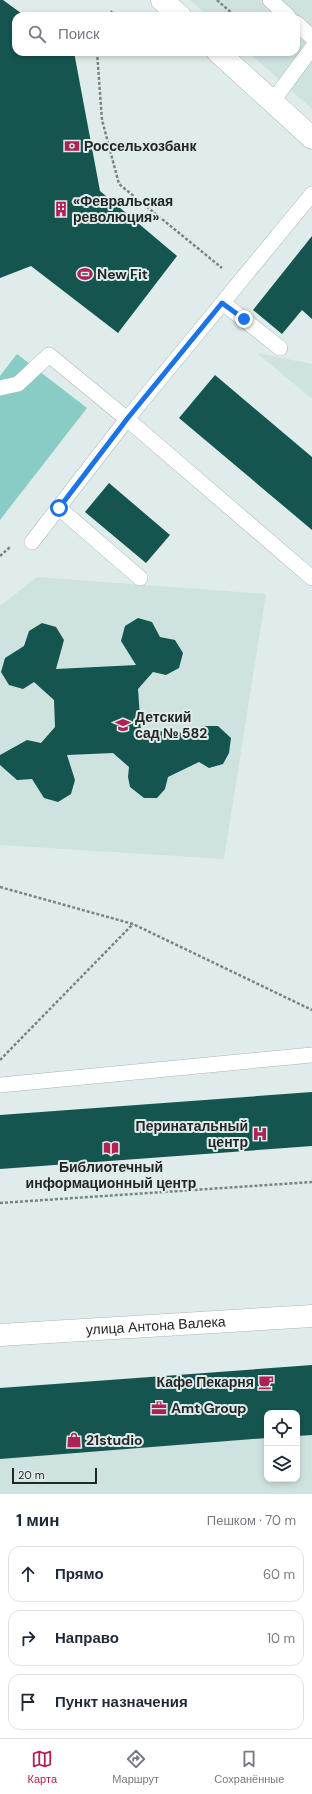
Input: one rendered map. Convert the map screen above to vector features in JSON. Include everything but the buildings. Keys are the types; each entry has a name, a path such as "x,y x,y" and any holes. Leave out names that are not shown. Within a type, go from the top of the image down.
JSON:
{"street":[{"path":"162,0 176,12"},
{"path":"222,56 312,138"},
{"name":"улица Антона Валека","path":"0,1335 312,1316"}],"lane":[{"path":"270,0 284,12"},
{"path":"300,26 312,37"},
{"path":"272,102 312,48"},
{"path":"32,542 127,419 312,194"},
{"path":"222,303 280,348"},
{"path":"0,388 18,384 49,356 127,419 312,578"},
{"path":"59,508 140,578"},
{"path":"0,1085 312,1055"}],"path":[{"path":"217,0 230,12"},
{"path":"97,56 102,120 119,184 227,272"},
{"path":"0,556 5,553"},
{"path":"0,887 133,924 312,1010"},
{"path":"0,1060 133,924"},
{"path":"0,1203 312,1182"}],"shaded area":[{"path":"190,0 312,0 312,109 252,56 300,56 300,12 204,12"},
{"path":"257,353 312,364 312,399"},
{"path":"17,354 87,408 0,520 0,376"},
{"name":"Детский сад № 582","path":"37,577 266,594 224,859 0,845 0,606"},
{"path":"312,1379 312,1494 0,1494 0,1408"}],"place":[{"name":"Россельхозбанк","path":"72,146"},
{"name":"«Февральская революция»","path":"61,209"},
{"name":"New Fit","path":"85,274"},
{"name":"Детский сад № 582","path":"123,725"},
{"name":"Перинатальный центр","path":"260,1134"},
{"name":"Библиотечный информационный центр","path":"111,1148"},
{"name":"Кафе Пекарня","path":"266,1382"},
{"name":"Аmt Group","path":"159,1408"},
{"name":"21studio","path":"74,1440"}],"route":[{"path":"59,508 127,419 222,303 234,310 244,319"}]}
